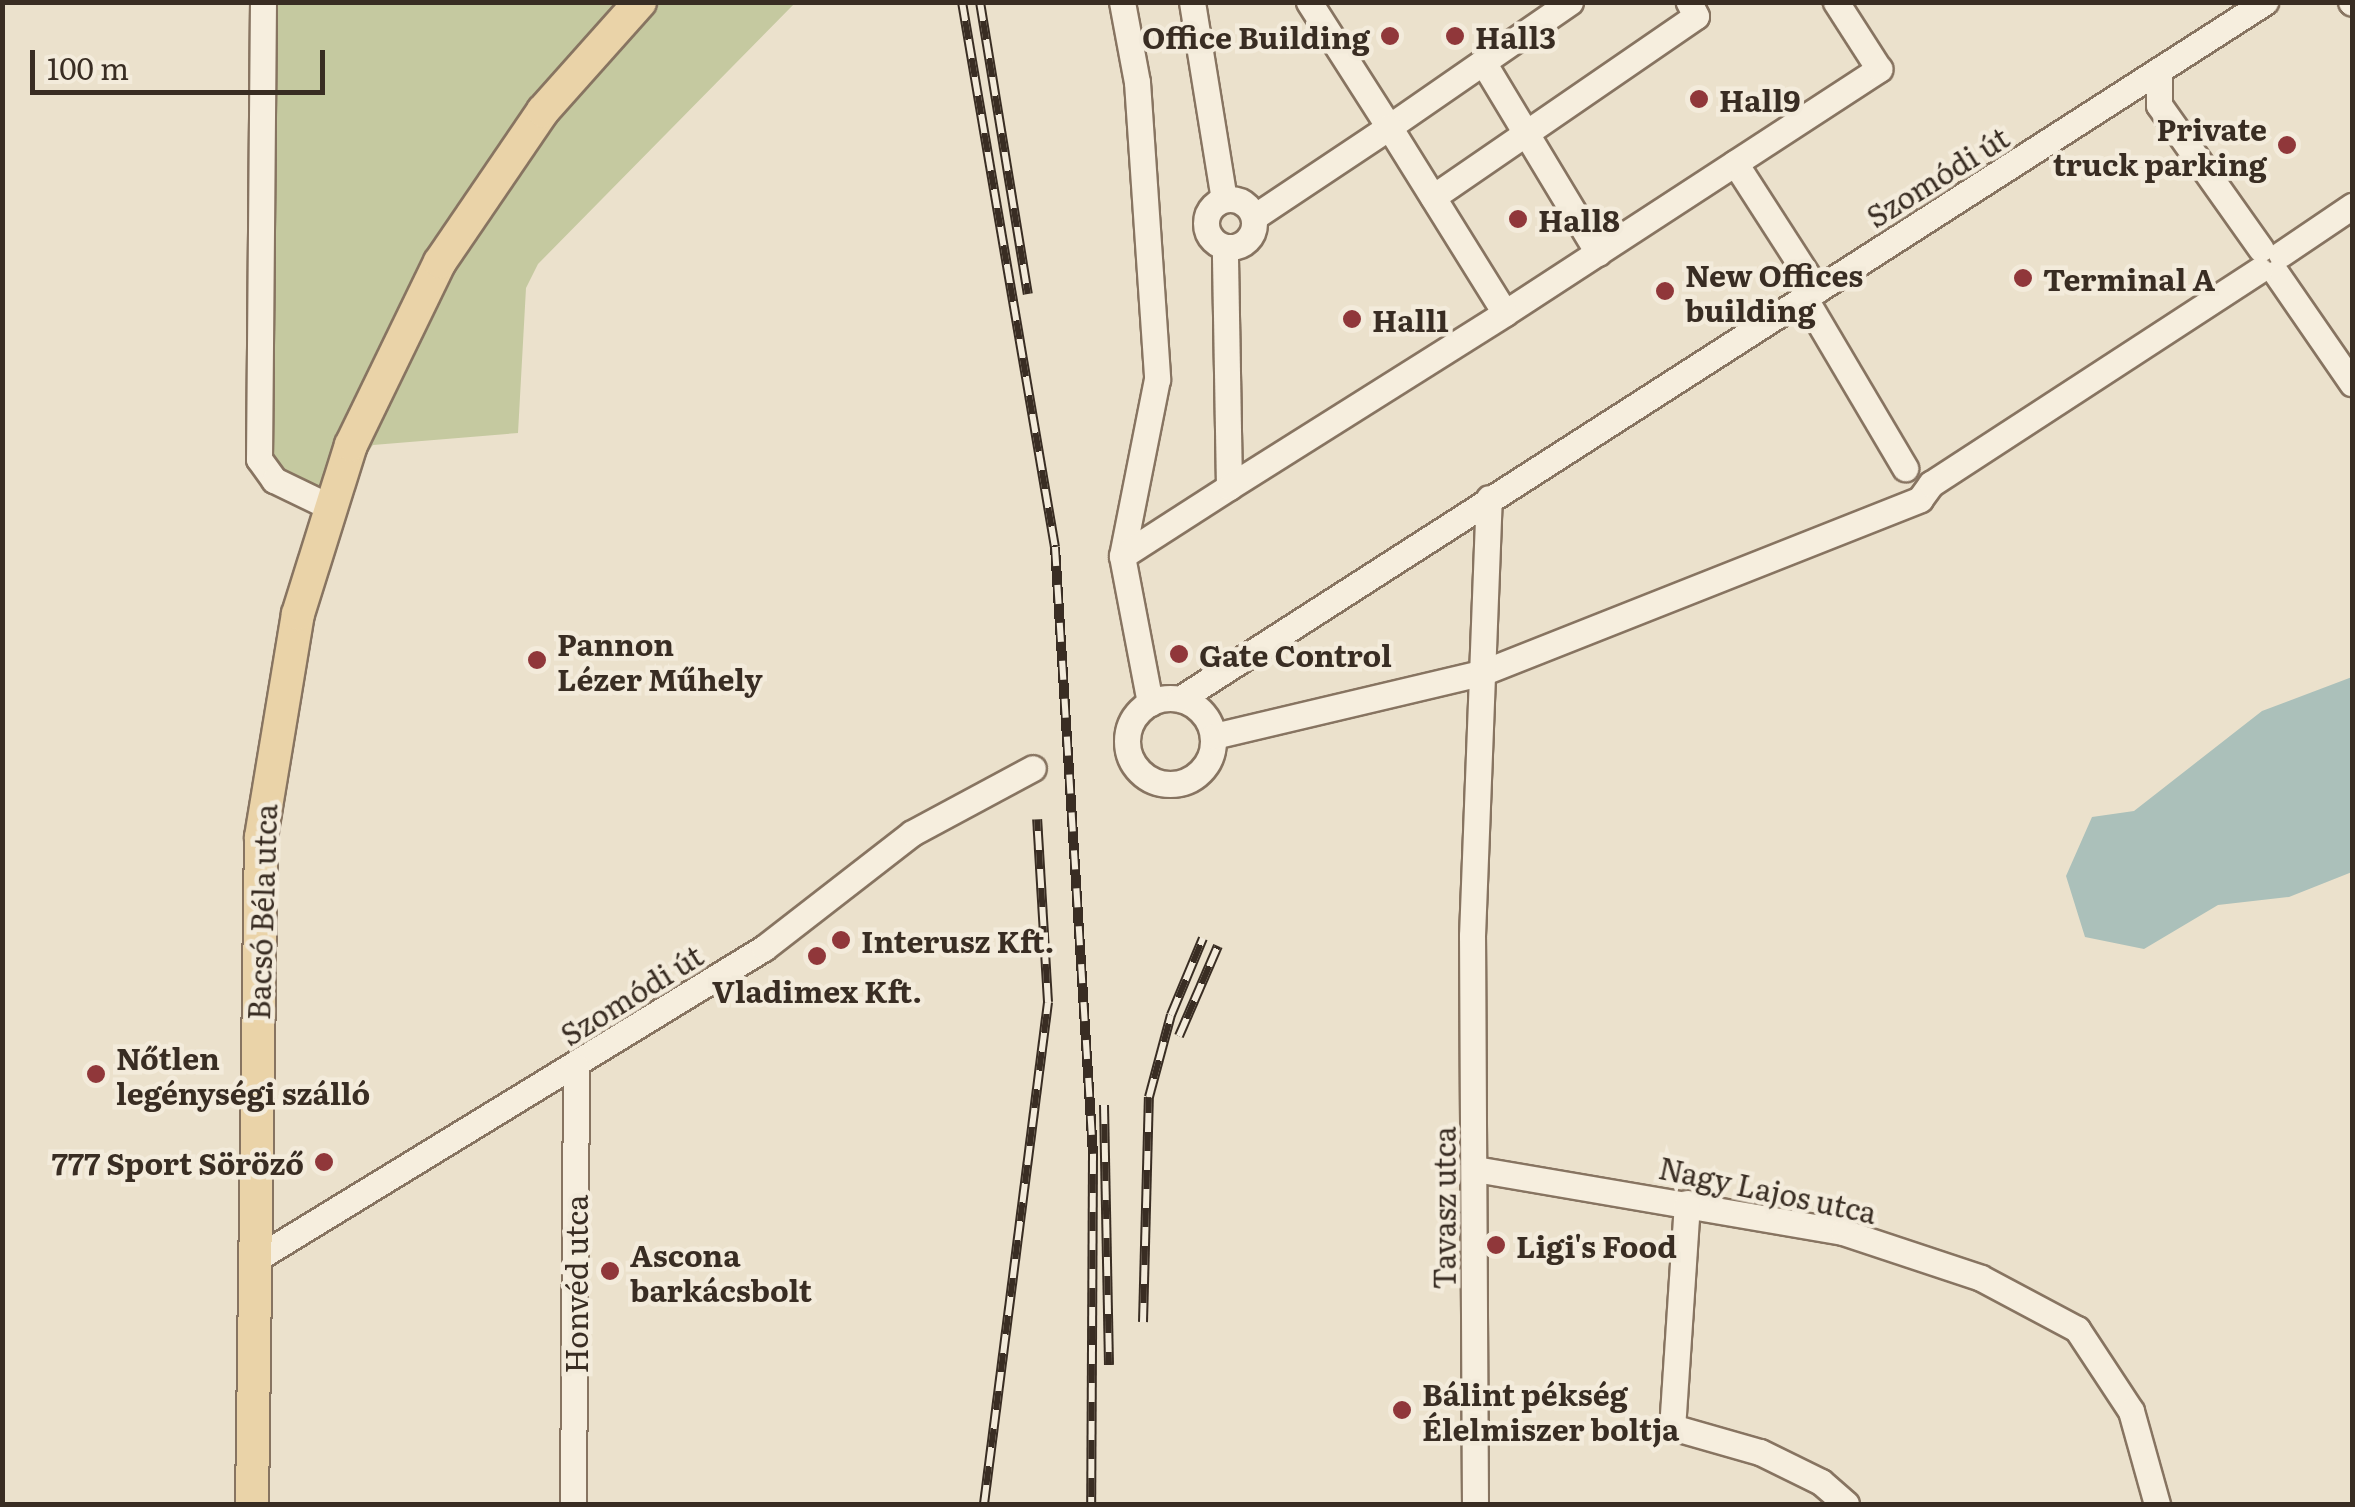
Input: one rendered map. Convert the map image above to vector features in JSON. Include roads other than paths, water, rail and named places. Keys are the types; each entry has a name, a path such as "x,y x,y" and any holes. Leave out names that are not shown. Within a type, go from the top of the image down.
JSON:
{"main road":[{"path":"328,506 396,346 440,262 517,146 640,2"},
{"name":"Bacsó Béla utca","path":"252,1504 263,819 280,694 328,506"}],"street":[{"path":"263,2 259,460 274,480 328,506"},
{"path":"1122,2 1137,82 1157,378 1122,556 1150,703"},
{"path":"1192,2 1224,199 1206,222 1209,238 1225,248 1241,244 1254,216 1570,2"},
{"path":"1309,2 1505,313"},
{"path":"1433,197 1696,16 1689,2"},
{"path":"1122,556 1879,69 1836,2"},
{"name":"Szomódi út","path":"1180,699 1489,498 2128,94 2265,2"},
{"path":"1483,62 1598,253"},
{"path":"2158,105 2159,74"},
{"path":"2128,94 2158,105 2352,383"},
{"path":"1735,164 1905,468"},
{"path":"1224,199 1240,200 1254,216"},
{"path":"1210,726 1484,672 1907,500 1920,499 1931,484 2352,206"},
{"path":"1225,248 1228,487"},
{"path":"1905,468 1926,472 1931,484"},
{"path":"1905,468 1896,484 1907,500"},
{"name":"Tavasz utca","path":"1475,1504 1473,912 1489,498"},
{"path":"1210,726 1180,699 1150,703 1131,722 1128,749 1152,780 1184,782 1200,773 1210,726 1240,657"},
{"name":"Szomódi út","path":"254,1260 576,1068 764,948 912,833 1033,768"},
{"name":"Honvéd utca","path":"575,1503 576,1068"},
{"name":"Nagy Lajos utca","path":"1476,1174 1687,1203 1843,1232 1981,1278 2077,1330 2131,1411 2157,1504"},
{"path":"1687,1203 1672,1427 1760,1452 1821,1482 1846,1504"}],"water":[{"path":"2352,677 2352,872 2289,897 2218,905 2144,949 2085,937 2066,876 2092,817 2134,811 2262,711"}],"railway":[{"path":"962,2 1055,547 1093,1155 1091,1504"},
{"path":"980,2 1028,294"},
{"path":"984,1504 1048,1002 1037,819"},
{"path":"1143,1322 1149,1097 1171,1015 1203,938"},
{"path":"1179,1036 1218,946"},
{"path":"1104,1105 1109,1365"}],"place":[{"name":"Office Building","path":"1390,36"},
{"name":"Hall3","path":"1455,36"},
{"name":"Hall9","path":"1699,99"},
{"name":"Private truck parking","path":"2287,145"},
{"name":"Hall8","path":"1518,219"},
{"name":"Terminal A","path":"2023,278"},
{"name":"New Offices building","path":"1665,291"},
{"name":"Hall1","path":"1352,319"},
{"name":"Gate Control","path":"1179,654"},
{"name":"Pannon Lézer Műhely","path":"537,660"},
{"name":"Interusz Kft.","path":"841,940"},
{"name":"Vladimex Kft.","path":"817,956"},
{"name":"Nőtlen legénységi szálló","path":"96,1074"},
{"name":"777 Sport Söröző","path":"324,1162"},
{"name":"Ligi's Food","path":"1496,1245"},
{"name":"Ascona barkácsbolt","path":"610,1271"},
{"name":"Bálint pékség Élelmiszer boltja","path":"1402,1410"}]}
